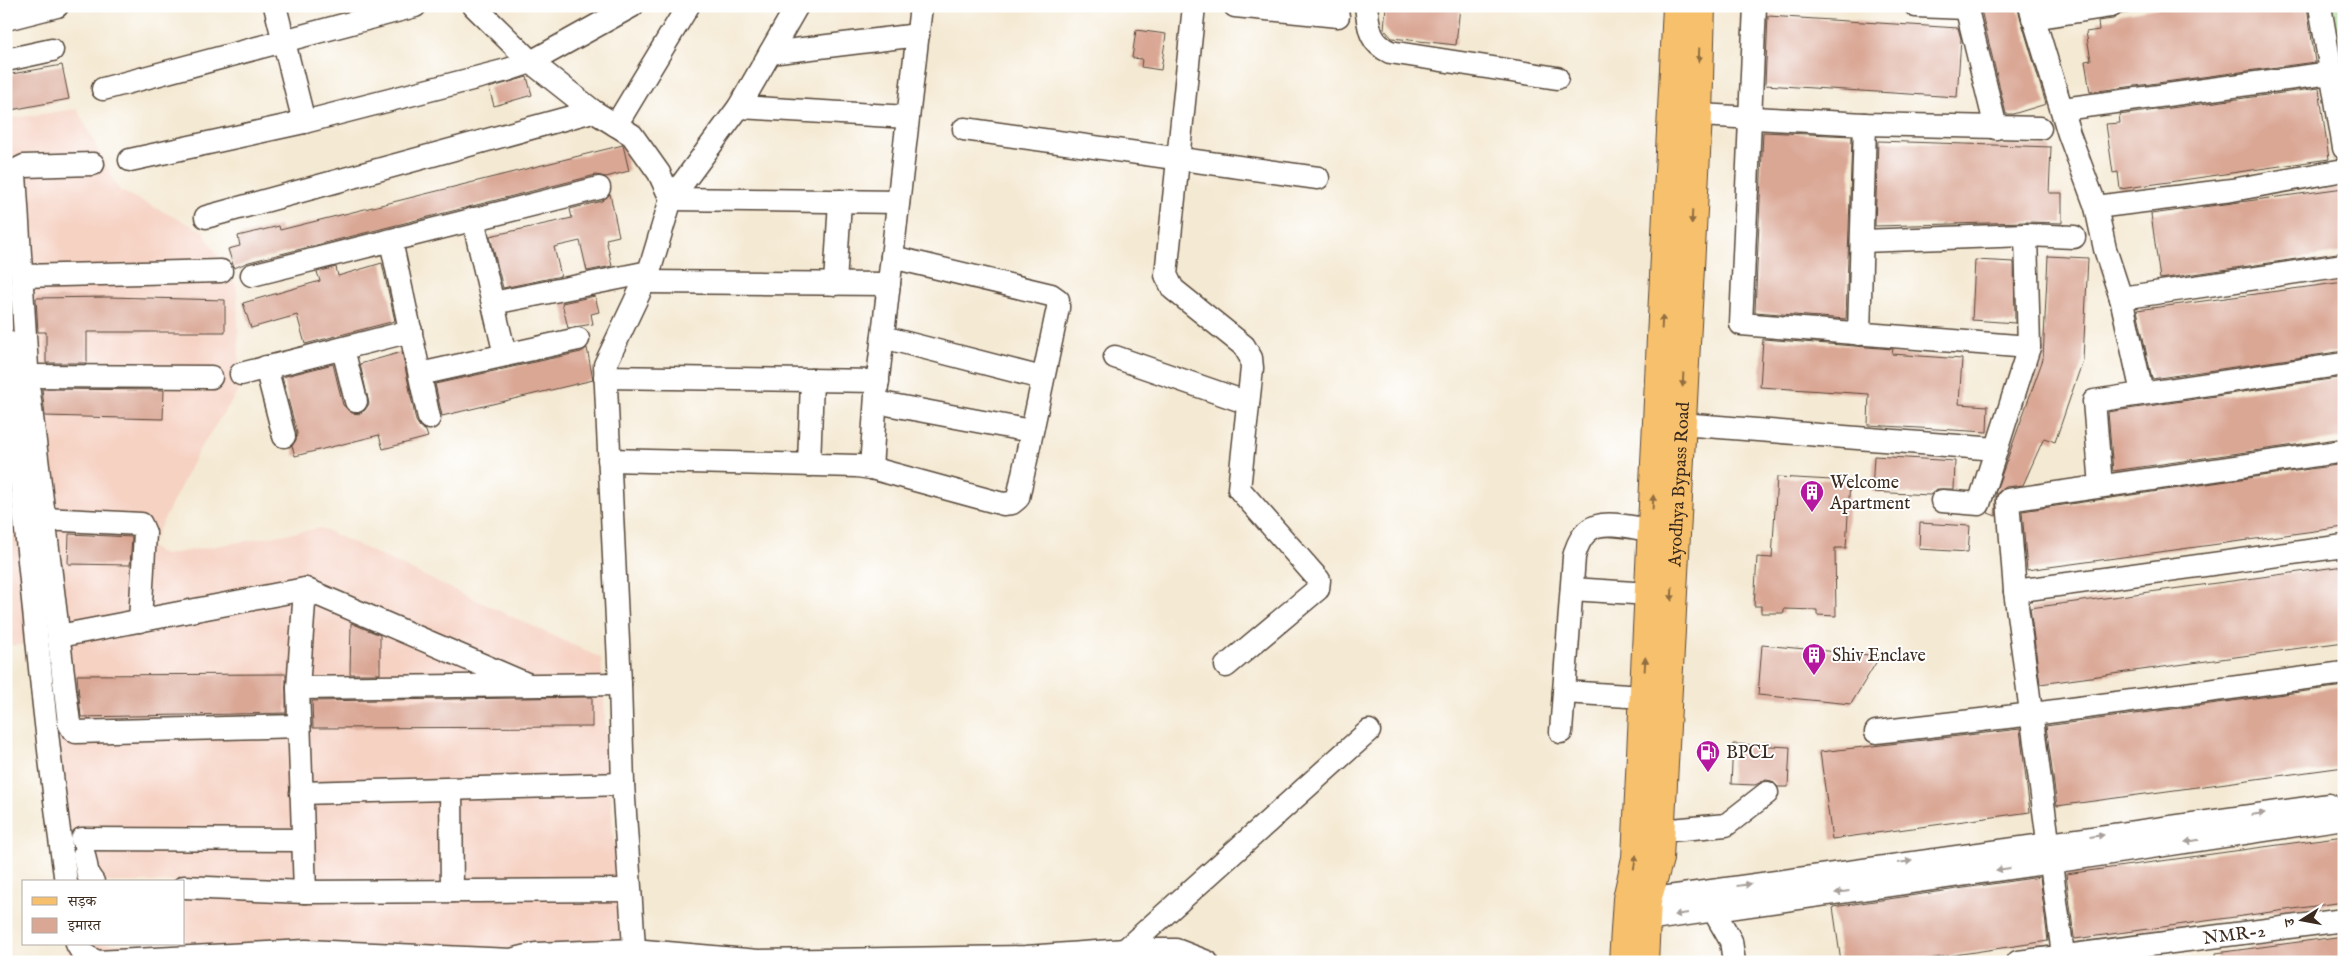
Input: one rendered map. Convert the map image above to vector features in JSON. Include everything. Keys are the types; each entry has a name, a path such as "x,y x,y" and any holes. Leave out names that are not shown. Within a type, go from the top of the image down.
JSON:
{"main road":[{"name":"Ayodhya Bypass Road","path":"1644,962 1636,909 1636,858 1655,698 1681,424 1685,115 1677,6"},
{"name":"Ayodhya Bypass Road","path":"1623,962 1636,909 1658,859 1660,831 1649,594 1652,530 1685,115 1701,6"}],"street":[{"path":"6,19 57,6"},
{"path":"275,6 304,122"},
{"path":"103,89 415,6"},
{"path":"474,6 531,62 593,110 632,135 659,173 671,199"},
{"path":"130,160 304,122 507,70 531,62 632,6"},
{"path":"616,125 688,6"},
{"path":"623,956 628,890 605,365 646,277 671,199 739,107 797,6"},
{"path":"871,468 883,336 921,6"},
{"path":"1194,6 1166,268 1168,282 1172,289 1248,351 1252,368 1238,489 1319,580 1318,589 1226,666"},
{"path":"1235,6 1338,16"},
{"path":"1366,6 1370,34 1377,46 1390,52 1557,78"},
{"path":"1754,6 1741,324 2029,347"},
{"path":"1916,6 1966,7 1996,128"},
{"path":"2111,6 2031,12 2063,109 2069,134 2096,207 2105,249 2121,298 2142,393"},
{"path":"2320,6 2344,148"},
{"path":"770,53 918,35"},
{"path":"6,60 52,50"},
{"path":"2063,109 2331,73"},
{"path":"739,107 908,117"},
{"path":"206,217 593,110"},
{"path":"1685,115 1865,124 2040,128"},
{"path":"1859,334 1865,124"},
{"path":"964,129 1318,178"},
{"path":"93,164 24,166 16,170 28,376 69,723 76,732 299,726"},
{"path":"2096,207 2232,190 2344,170"},
{"path":"252,275 600,188"},
{"path":"671,199 898,202"},
{"path":"835,284 840,201"},
{"path":"473,219 505,355"},
{"path":"1862,241 2026,234 2074,237"},
{"path":"1942,501 1979,504 2029,347 2026,234"},
{"path":"391,241 430,418"},
{"path":"609,460 871,468 1003,504 1012,503 1018,498 1058,308 1058,300 1051,295 892,257"},
{"path":"2121,298 2344,265"},
{"path":"22,276 221,271"},
{"path":"493,303 646,277 835,284 889,284"},
{"path":"240,374 410,331"},
{"path":"883,336 1042,378"},
{"path":"420,374 578,339"},
{"path":"6,341 13,463 66,880"},
{"path":"343,349 356,401"},
{"path":"1115,357 1248,402"},
{"path":"2100,486 2094,401 2344,364"},
{"path":"266,367 284,436"},
{"path":"28,376 211,377"},
{"path":"605,377 812,380 877,392 1031,432"},
{"path":"809,465 812,380"},
{"path":"1681,424 1996,449"},
{"path":"2064,959 2033,714 2015,591 2008,500 2344,450"},
{"path":"44,519 141,524 145,533 140,621"},
{"path":"1561,732 1572,589 1578,541 1586,530 1602,524 1652,530"},
{"path":"2015,591 2344,546"},
{"path":"58,636 305,589 529,685"},
{"path":"305,589 298,688 305,892"},
{"path":"1572,589 1649,594"},
{"path":"1876,732 2033,714 2344,673"},
{"path":"298,688 620,684"},
{"path":"1564,692 1655,698"},
{"path":"1125,950 1369,731"},
{"path":"301,793 623,784"},
{"path":"451,789 452,891"},
{"path":"1660,831 1726,825 1767,793"},
{"path":"1636,909 1713,910 2344,803"},
{"path":"1636,909 1702,890 2344,818"},
{"path":"92,880 88,875 83,847 303,840"},
{"path":"185,887 305,892 628,890"},
{"path":"1702,890 1731,940 1734,962"},
{"name":"NMR-2","path":"2018,962 2064,959 2344,920"},
{"path":"78,946 83,954 97,962 307,956 507,961 536,954 758,961 1027,959 1125,950 1176,950 1206,962"}],"shaded area":[{"path":"77,109 119,190 203,231 237,288 240,389 200,448 150,547 164,555 321,528 601,658 621,945 625,962 70,962 67,946 185,946 185,880 58,880 25,645 6,645 6,119"}],"green space":[{"path":"2331,6 2344,6 2344,118 2328,27 2333,9"}],"building":[{"path":"1386,6 1460,6 1456,45 1392,38 1384,29"},
{"path":"1980,6 2017,6 2046,104 2013,114 2006,114"},
{"path":"2169,6 2307,6 2315,62 2090,92 2085,61 2091,60 2086,32 2099,30 2098,21 2113,19 2121,14"},
{"path":"1768,16 1958,28 1961,39 1957,97 1765,85"},
{"path":"1136,30 1166,34 1161,70 1141,67 1142,59 1132,58"},
{"path":"62,65 69,99 6,111 6,75"},
{"path":"527,77 532,95 494,106 489,88"},
{"path":"2319,88 2329,159 2120,189 2118,172 2113,173 2106,124 2120,123 2119,115"},
{"path":"1763,132 1852,136 1846,319 1755,312"},
{"path":"1878,141 2051,147 2049,193 2062,193 2062,223 2026,222 1875,226"},
{"path":"623,145 629,171 606,177 596,175 249,262 234,268 228,249 240,246 238,236 279,226 280,230"},
{"path":"2344,188 2344,252 2160,279 2151,214"},
{"path":"610,194 619,236 606,239 612,266 587,271 580,241 554,247 561,276 503,288 490,236 572,218 570,209 602,201"},
{"path":"2048,256 2088,258 2083,360 2055,442 2044,438 2023,485 2006,487 1996,494 1996,516 1988,513 2043,359"},
{"path":"1975,260 2014,262 2015,323 1972,320"},
{"path":"382,263 395,321 305,344 297,315 251,328 243,303 320,281 317,272 336,267 338,276"},
{"path":"2344,282 2344,351 2152,379 2137,310"},
{"path":"595,296 599,312 591,314 593,324 568,328 562,303"},
{"path":"109,297 225,300 225,332 87,332 87,363 46,363 46,332 38,332 36,298"},
{"path":"1763,339 1893,349 1892,354 1962,359 1959,404 1988,406 1987,432 1868,425 1869,394 1760,387"},
{"path":"587,348 593,380 442,416 435,384 581,352"},
{"path":"402,352 416,421 426,431 428,437 383,449 379,435 295,456 292,446 296,440 297,433 282,377 333,364 343,405 352,413 359,414 369,404 360,364"},
{"path":"2344,377 2344,438 2113,471 2108,412"},
{"path":"42,389 164,390 163,419 45,416"},
{"path":"1874,456 1955,461 1954,489 1937,489 1930,495 1872,492"},
{"path":"2344,464 2344,527 2027,570 2022,511"},
{"path":"1777,477 1850,481 1846,548 1835,548 1836,616 1817,615 1817,610 1784,609 1784,613 1761,613 1761,606 1754,606 1757,557 1772,558"},
{"path":"1920,523 1970,526 1968,552 1919,549"},
{"path":"69,534 132,537 130,565 68,564"},
{"path":"2344,566 2344,642 2040,684 2030,608"},
{"path":"351,623 380,635 380,674 350,674"},
{"name":"Shiv Enclave","path":"1762,645 1880,656 1851,704 1758,695"},
{"path":"286,674 286,713 81,717 77,675"},
{"path":"2344,686 2344,767 2057,806 2046,726"},
{"path":"592,697 592,727 313,728 312,701"},
{"path":"2020,729 2030,812 1832,839 1820,752"},
{"path":"1733,744 1790,747 1788,787 1778,787 1772,781 1766,780 1755,785 1731,784"},
{"path":"2344,836 2344,902 2075,939 2074,937 2066,874"},
{"path":"2040,877 2048,941 1908,962 1841,962 1833,907"},
{"path":"2344,936 2344,962 2216,962 2216,953"}],"place":[{"name":"Welcome Apartment","path":"1812,513"},
{"name":"Shiv Enclave","path":"1814,676"},
{"name":"BPCL","path":"1708,773"}]}
